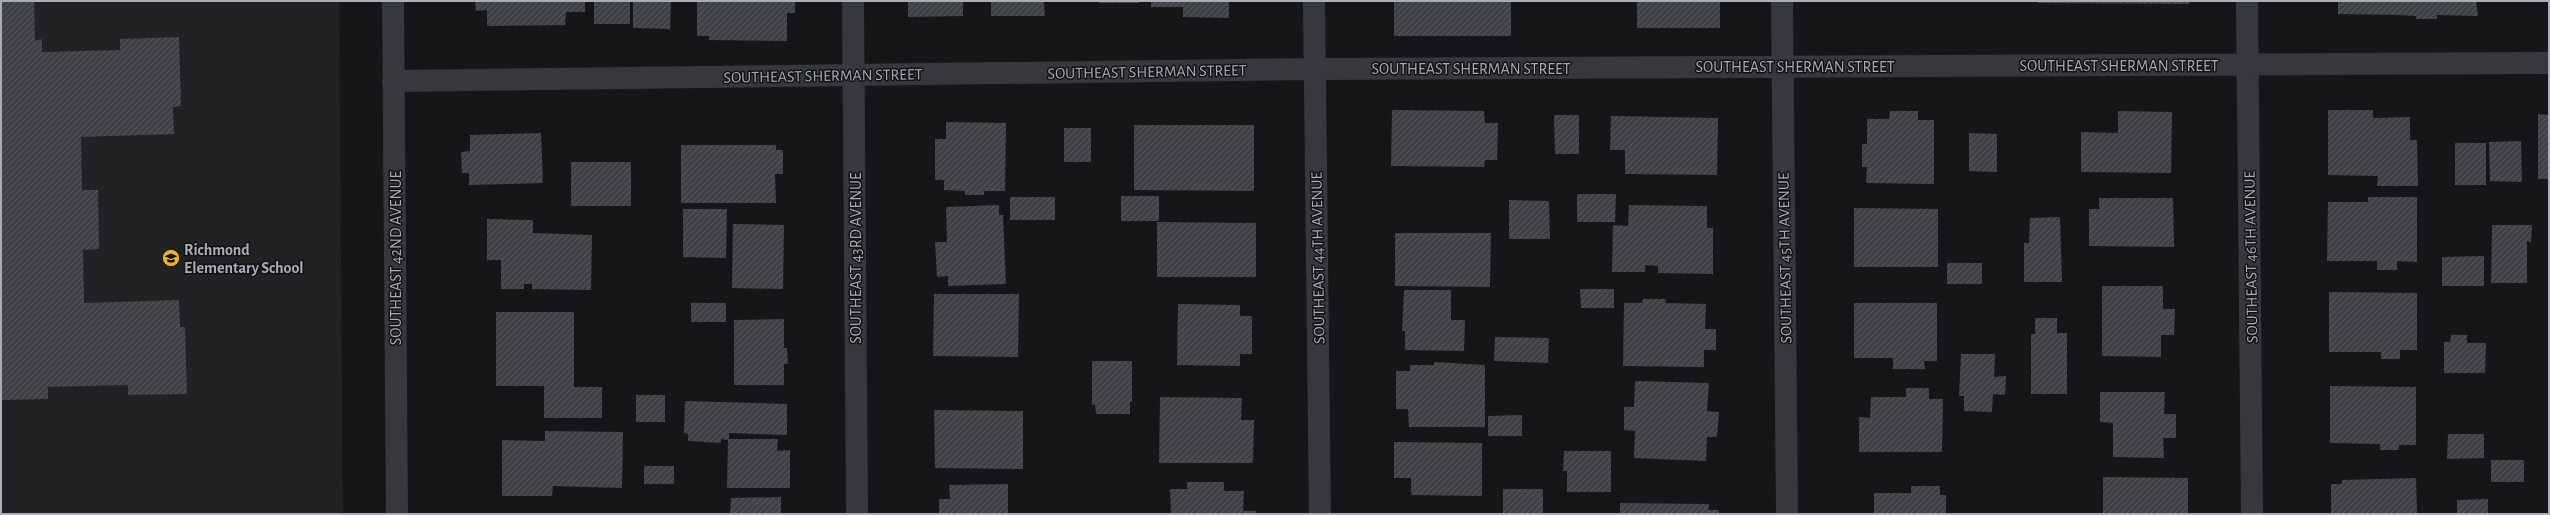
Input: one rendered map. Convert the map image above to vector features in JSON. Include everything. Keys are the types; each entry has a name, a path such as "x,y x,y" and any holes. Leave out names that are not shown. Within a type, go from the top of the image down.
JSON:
{"street":[{"name":"SOUTHEAST 42ND AVENUE","path":"393,1 396,514"},
{"name":"SOUTHEAST 43RD AVENUE","path":"853,1 857,514"},
{"name":"SOUTHEAST 44TH AVENUE","path":"1314,1 1320,514"},
{"name":"SOUTHEAST 45TH AVENUE","path":"1782,1 1787,514"},
{"name":"SOUTHEAST 46TH AVENUE","path":"2247,1 2252,514"},
{"name":"SOUTHEAST SHERMAN STREET","path":"393,81 1314,69 2549,63"}],"shaded area":[{"name":"Richmond Elementary School","path":"1,1 339,1 343,514 1,514"}],"building":[{"path":"1,1 34,1 35,41 42,39 42,52 120,50 120,39 179,37 181,106 173,107 174,134 81,137 82,190 98,190 99,249 83,250 84,303 179,300 180,327 185,327 187,394 128,395 128,385 48,387 48,399 1,400"},
{"path":"475,1 585,1 585,12 566,12 565,25 487,26 487,10 476,11"},
{"path":"594,1 630,1 630,24 594,24"},
{"path":"633,1 671,1 670,29 633,28"},
{"path":"697,1 795,1 795,13 787,13 787,41 709,40 709,36 697,36"},
{"path":"908,1 963,1 963,16 908,17"},
{"path":"991,1 1044,1 1045,16 991,16"},
{"path":"1099,1 1139,1 1139,3 1099,3"},
{"path":"1151,1 1229,1 1229,18 1183,17 1183,7 1151,7"},
{"path":"1394,1 1511,1 1511,36 1394,36"},
{"path":"1637,1 1720,1 1720,28 1637,28"},
{"path":"2038,1 2189,1 2189,4 2038,3"},
{"path":"2338,1 2476,1 2478,16 2437,15 2437,19 2416,19 2416,16 2338,14"},
{"path":"1392,110 1484,111 1485,123 1498,123 1497,160 1485,160 1484,167 1391,166"},
{"path":"2328,110 2373,110 2373,118 2410,117 2410,140 2417,140 2418,186 2377,186 2378,176 2328,175"},
{"path":"1890,111 1918,111 1918,120 1934,120 1934,184 1866,183 1867,167 1862,167 1862,144 1867,144 1867,119 1889,119"},
{"path":"2118,111 2172,112 2171,173 2081,172 2081,132 2118,133"},
{"path":"2538,114 2549,115 2549,179 2538,179"},
{"path":"1554,115 1579,115 1579,154 1555,154"},
{"path":"1611,116 1718,118 1717,175 1625,174 1625,150 1610,150"},
{"path":"946,122 1006,123 1005,191 984,191 984,195 965,195 965,191 944,190 944,180 935,180 935,139 946,139"},
{"path":"1134,125 1254,125 1254,191 1134,190"},
{"path":"1064,128 1091,128 1091,162 1064,162"},
{"path":"541,133 543,183 469,185 469,173 462,173 461,152 470,151 470,135"},
{"path":"1969,133 1997,134 1997,172 1969,171"},
{"path":"2521,141 2522,182 2490,181 2489,142"},
{"path":"2455,143 2486,143 2486,185 2455,185"},
{"path":"681,145 776,145 776,150 783,150 783,174 775,174 776,203 681,203"},
{"path":"571,162 631,162 631,206 571,206"},
{"path":"1577,194 1616,194 1615,222 1577,222"},
{"path":"1121,196 1159,196 1159,221 1121,221"},
{"path":"1010,197 1055,197 1055,220 1010,220"},
{"path":"2368,197 2417,197 2417,262 2397,261 2397,270 2377,270 2377,261 2327,261 2328,202 2368,202"},
{"path":"2099,198 2173,198 2174,247 2089,246 2089,209 2099,209"},
{"path":"1509,200 1549,201 1550,239 1509,239"},
{"path":"999,205 999,215 1003,215 1006,284 948,286 948,276 937,277 935,242 947,242 946,207"},
{"path":"1629,205 1707,206 1707,228 1713,228 1713,274 1658,273 1658,266 1645,265 1645,272 1612,272 1613,225 1628,226"},
{"path":"1854,208 1938,209 1938,267 1854,267"},
{"path":"683,209 727,209 726,258 683,257"},
{"path":"2060,217 2062,282 2024,282 2024,243 2029,243 2030,218"},
{"path":"487,219 533,220 533,233 592,235 591,290 532,289 532,284 524,284 524,289 501,289 501,260 487,260"},
{"path":"1157,222 1256,223 1256,277 1157,277"},
{"path":"733,224 784,225 783,289 732,288"},
{"path":"2492,225 2532,225 2531,242 2527,241 2527,283 2491,283"},
{"path":"1395,233 1491,233 1490,287 1395,286"},
{"path":"2484,256 2484,286 2442,286 2442,257"},
{"path":"1947,263 1982,263 1982,284 1947,284"},
{"path":"2102,286 2163,286 2163,309 2175,309 2174,335 2161,335 2161,357 2102,356"},
{"path":"1580,289 1614,289 1614,308 1581,308"},
{"path":"1404,290 1451,290 1451,320 1465,320 1464,351 1405,350 1405,331 1402,331"},
{"path":"2329,292 2417,293 2417,350 2400,350 2400,359 2381,359 2381,352 2329,352"},
{"path":"934,294 1019,294 1018,357 933,356"},
{"path":"1643,299 1666,299 1665,303 1706,304 1705,329 1716,329 1716,350 1704,350 1704,367 1623,366 1624,303 1642,303"},
{"path":"691,303 726,303 726,322 691,322"},
{"path":"1854,303 1937,303 1937,361 1924,361 1925,369 1893,369 1893,358 1854,358"},
{"path":"1178,304 1240,305 1240,316 1252,316 1252,354 1240,354 1240,366 1177,365"},
{"path":"496,312 574,312 574,387 602,387 602,418 544,418 544,386 496,386"},
{"path":"2035,318 2057,318 2057,333 2067,333 2067,394 2031,394 2031,334 2035,334"},
{"path":"784,319 784,348 787,348 788,364 784,364 784,385 734,385 734,320"},
{"path":"2451,335 2467,335 2467,343 2486,343 2485,373 2444,373 2444,342 2450,342"},
{"path":"1495,337 1549,338 1548,363 1494,361"},
{"path":"1961,354 1995,354 1994,377 2006,376 2005,395 1993,394 1992,412 1964,411 1964,396 1959,396"},
{"path":"1092,361 1132,361 1132,402 1130,402 1130,414 1096,414 1095,404 1092,405"},
{"path":"1434,362 1485,365 1485,427 1409,427 1408,409 1396,409 1396,371 1410,371 1410,365 1434,365"},
{"path":"1635,381 1709,383 1707,411 1719,412 1717,437 1707,437 1706,461 1634,458 1635,431 1624,430 1624,407 1634,407"},
{"path":"2330,386 2416,387 2416,445 2399,445 2399,450 2380,450 2380,444 2330,443"},
{"path":"1906,388 1929,388 1929,399 1943,399 1942,452 1859,452 1859,417 1870,418 1871,397 1906,397"},
{"path":"2100,392 2165,392 2164,414 2176,414 2176,438 2163,438 2164,458 2113,457 2113,423 2100,422"},
{"path":"636,395 665,395 665,422 636,422"},
{"path":"1160,397 1242,398 1241,420 1254,420 1253,463 1159,463"},
{"path":"685,401 787,404 787,435 729,433 729,439 778,439 777,451 790,450 790,488 727,488 728,440 721,439 721,443 688,441 688,434 684,433"},
{"path":"934,410 1023,411 1023,469 935,468"},
{"path":"1522,415 1522,436 1488,436 1488,416"},
{"path":"545,431 623,432 622,488 553,486 552,496 502,496 502,440 545,441"},
{"path":"2448,434 2484,434 2484,458 2447,459"},
{"path":"1394,442 1482,443 1482,496 1411,495 1411,478 1394,478"},
{"path":"1564,451 1611,451 1611,492 1567,492 1567,471 1563,471"},
{"path":"2491,460 2524,460 2524,482 2491,482"},
{"path":"644,466 674,466 674,484 644,484"},
{"path":"2103,477 2188,478 2188,514 2103,514"},
{"path":"2416,478 2417,514 2331,514 2331,484 2342,484 2342,480"},
{"path":"1187,482 1224,482 1224,491 1244,491 1243,511 1256,511 1256,514 1171,514 1170,489 1187,489"},
{"path":"1008,484 1008,514 939,514 939,499 950,499 949,485"},
{"path":"1911,486 1940,486 1940,495 1946,495 1946,514 1874,514 1874,493 1911,493"},
{"path":"1503,489 1543,489 1543,514 1503,514"},
{"path":"781,497 781,514 730,514 731,498"},
{"path":"2488,499 2488,514 2457,514 2457,500"},
{"path":"1620,503 1709,504 1708,510 1719,510 1719,514 1620,514"}],"place":[{"name":"Richmond Elementary School","path":"171,258"}]}
